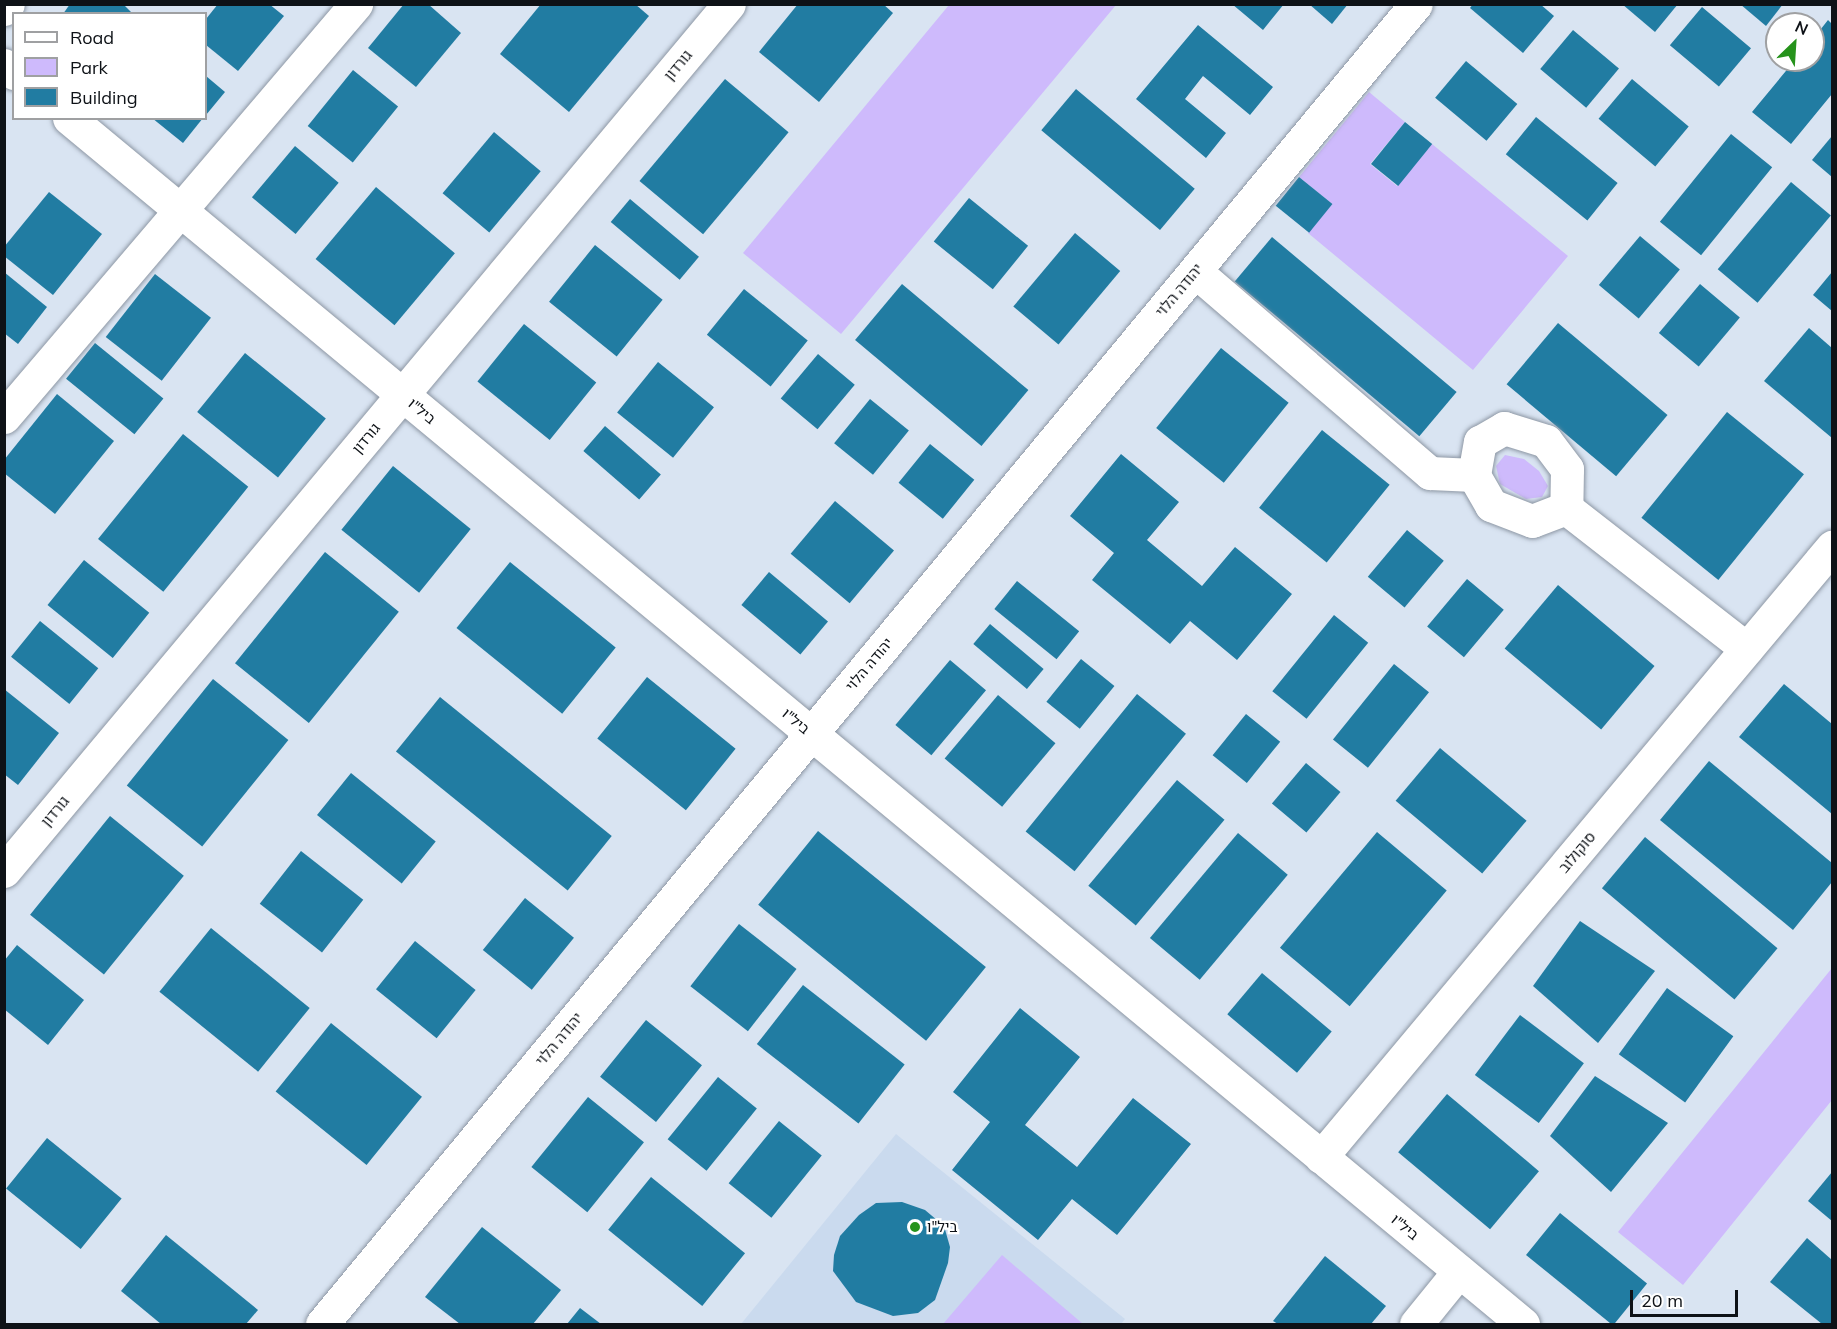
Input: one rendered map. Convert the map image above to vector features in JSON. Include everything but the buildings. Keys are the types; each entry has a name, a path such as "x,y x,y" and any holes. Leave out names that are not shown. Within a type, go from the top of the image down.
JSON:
{"street":[{"path":"4,9 8,4"},
{"path":"4,417 356,4"},
{"name":"גורדון","path":"4,871 729,4"},
{"name":"יהודה הלוי","path":"322,1324 1416,4"},
{"name":"ביל\"ו","path":"71,120 1523,1324"},
{"path":"1196,271 1430,473 1474,475"},
{"path":"1504,428 1546,441 1567,469 1566,508 1532,521 1491,505 1474,475 1480,442 1504,428"},
{"path":"1566,508 1747,649"},
{"name":"סוקולוב","path":"1321,1157 1833,547"},
{"path":"1416,1324 1459,1272"}],"shaded area":[{"name":"ביל\"ו","path":"896,1134 1125,1319 1121,1324 741,1324"}],"green space":[{"path":"949,5 1116,5 841,334 743,253"},
{"path":"1369,92 1405,122 1370,164 1397,186 1432,144 1568,256 1473,370 1308,233 1332,204 1299,177"},
{"path":"1505,455 1524,459 1539,471 1548,486 1542,497 1526,499 1500,484 1496,466"},
{"path":"1832,968 1832,1100 1683,1285 1618,1232"},
{"path":"1002,1255 1083,1324 943,1324"}],"place":[{"name":"ביל\"ו","path":"915,1227"}]}
